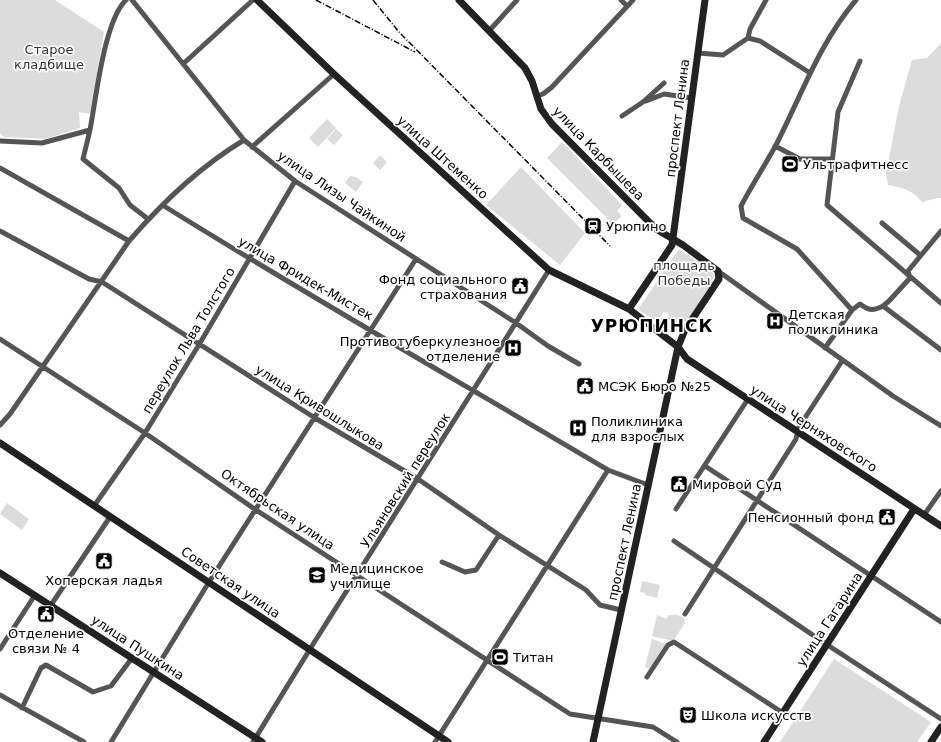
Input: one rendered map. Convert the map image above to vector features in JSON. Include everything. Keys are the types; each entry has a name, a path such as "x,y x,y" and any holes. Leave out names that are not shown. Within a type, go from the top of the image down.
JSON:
{"main road":[{"name":"улица Штеменко","path":"257,0 334,74 549,270 628,309"},
{"name":"улица Карбышева","path":"459,0 525,68 541,109 552,124 656,229 673,240"},
{"name":"проспект Ленина","path":"673,240 705,0"},
{"path":"673,240 718,271 719,279 685,330 678,347 628,309 668,254 673,240"},
{"name":"проспект Ленина","path":"593,742 678,347"},
{"name":"улица Черняховского","path":"678,347 687,359 941,526"},
{"name":"Советская улица","path":"0,443 310,649 437,739 448,742"},
{"name":"улица Гагарина","path":"764,742 914,509"},
{"name":"улица Пушкина","path":"0,573 154,672 257,741"},
{"path":"931,742 941,727"}],"street":[{"path":"126,0 120,6 110,28 83,159 119,188 130,205 148,219"},
{"name":"улица Лизы Чайкиной","path":"132,0 244,140 252,147 295,181 516,322 548,346 579,364"},
{"path":"183,64 253,0"},
{"path":"489,31 518,0"},
{"path":"621,0 627,6"},
{"path":"537,96 543,94 552,87 633,0"},
{"path":"698,53 723,55 748,38 750,29 766,0"},
{"path":"852,310 797,249 743,218 741,206 775,146 810,73 847,10 856,0"},
{"path":"748,38 760,41 810,73"},
{"path":"860,61 838,112 827,205 910,278 941,303"},
{"path":"252,147 334,74"},
{"path":"622,116 643,102 664,83"},
{"path":"643,102 664,94 692,98"},
{"path":"0,141 42,143 90,130"},
{"path":"0,425 10,414 129,241 148,219 219,155 244,140"},
{"path":"775,146 800,159 832,159"},
{"path":"0,168 129,241"},
{"name":"переулок Льва Толстого","path":"94,506 145,433 200,343 295,181"},
{"name":"улица Фридек-Мистек","path":"164,206 249,259 372,329 608,470 648,485"},
{"path":"882,223 920,255"},
{"name":"улица Кривошлыкова","path":"0,231 89,279 102,282 200,343 315,418 418,480 499,535 586,590 600,605 621,610"},
{"path":"910,278 908,271 941,231"},
{"path":"111,742 209,582 416,259"},
{"name":"Ульяновский переулок","path":"257,741 310,649 418,480 549,270"},
{"path":"718,271 842,361 893,396 941,426"},
{"path":"825,348 852,310 860,304 872,311 883,306 910,278"},
{"path":"883,306 941,350"},
{"name":"Октябрьская улица","path":"0,339 145,433 256,510 570,714 598,717 653,727 677,742"},
{"path":"685,614 796,439 799,427 842,361"},
{"path":"676,509 748,399"},
{"path":"705,466 941,622"},
{"path":"437,739 608,470"},
{"path":"924,515 941,491"},
{"path":"51,605 110,517"},
{"path":"442,562 465,572 476,570 499,535"},
{"path":"674,541 713,569 941,719"},
{"path":"0,649 35,595"},
{"path":"647,677 668,645 674,642 783,713"},
{"path":"22,708 40,668 46,665 93,692 112,686 132,658"},
{"path":"0,695 84,742"}],"green space":[{"name":"Старое кладбище","path":"0,0 55,0 104,32 90,114 79,112 80,128 45,139 4,137 0,133"},
{"path":"941,43 941,198 922,202 919,198 907,190 888,185 886,174 899,106 912,60 927,58"},
{"path":"327,119 336,128 318,147 309,138"},
{"path":"336,129 343,135 334,145 327,139"},
{"path":"562,142 622,205 617,211 622,216 613,224 547,158"},
{"path":"380,155 387,162 380,170 373,163"},
{"path":"521,167 585,233 560,265 486,205"},
{"path":"350,176 356,177 363,182 356,192 345,183"},
{"name":"площадь Победы","path":"679,249 711,270 714,275 712,282 682,329 674,332 662,325 669,314 664,312 657,322 640,311 639,308"},
{"path":"7,503 29,519 22,530 0,514"},
{"path":"642,581 660,585 657,598 640,592"},
{"path":"657,615 666,619 669,615 678,615 684,618 685,623 673,641 652,636"},
{"path":"652,639 666,644 649,669 645,667"},
{"path":"834,659 931,722 917,742 780,742"}],"railway":[{"path":"316,0 415,52"},
{"path":"373,0 399,32 610,246"}],"place":[{"name":"Ультрафитнесс","path":"790,164"},
{"name":"Урюпино","path":"593,226"},
{"name":"Фонд социального страхования","path":"520,286"},
{"name":"Детская поликлиника","path":"775,321"},
{"name":"Противотуберкулезное отделение","path":"513,348"},
{"name":"МСЭК Бюро №25","path":"585,386"},
{"name":"Поликлиника для взрослых","path":"578,428"},
{"name":"Мировой Суд","path":"679,484"},
{"name":"Пенсионный фонд","path":"887,517"},
{"name":"Хоперская ладья","path":"104,561"},
{"name":"Медицинское училище","path":"317,575"},
{"name":"Отделение связи № 4","path":"46,614"},
{"name":"Титан","path":"500,657"},
{"name":"Школа искусств","path":"688,715"}],"district":[{"name":"УРЮПИНСК","path":"652,326"}]}
